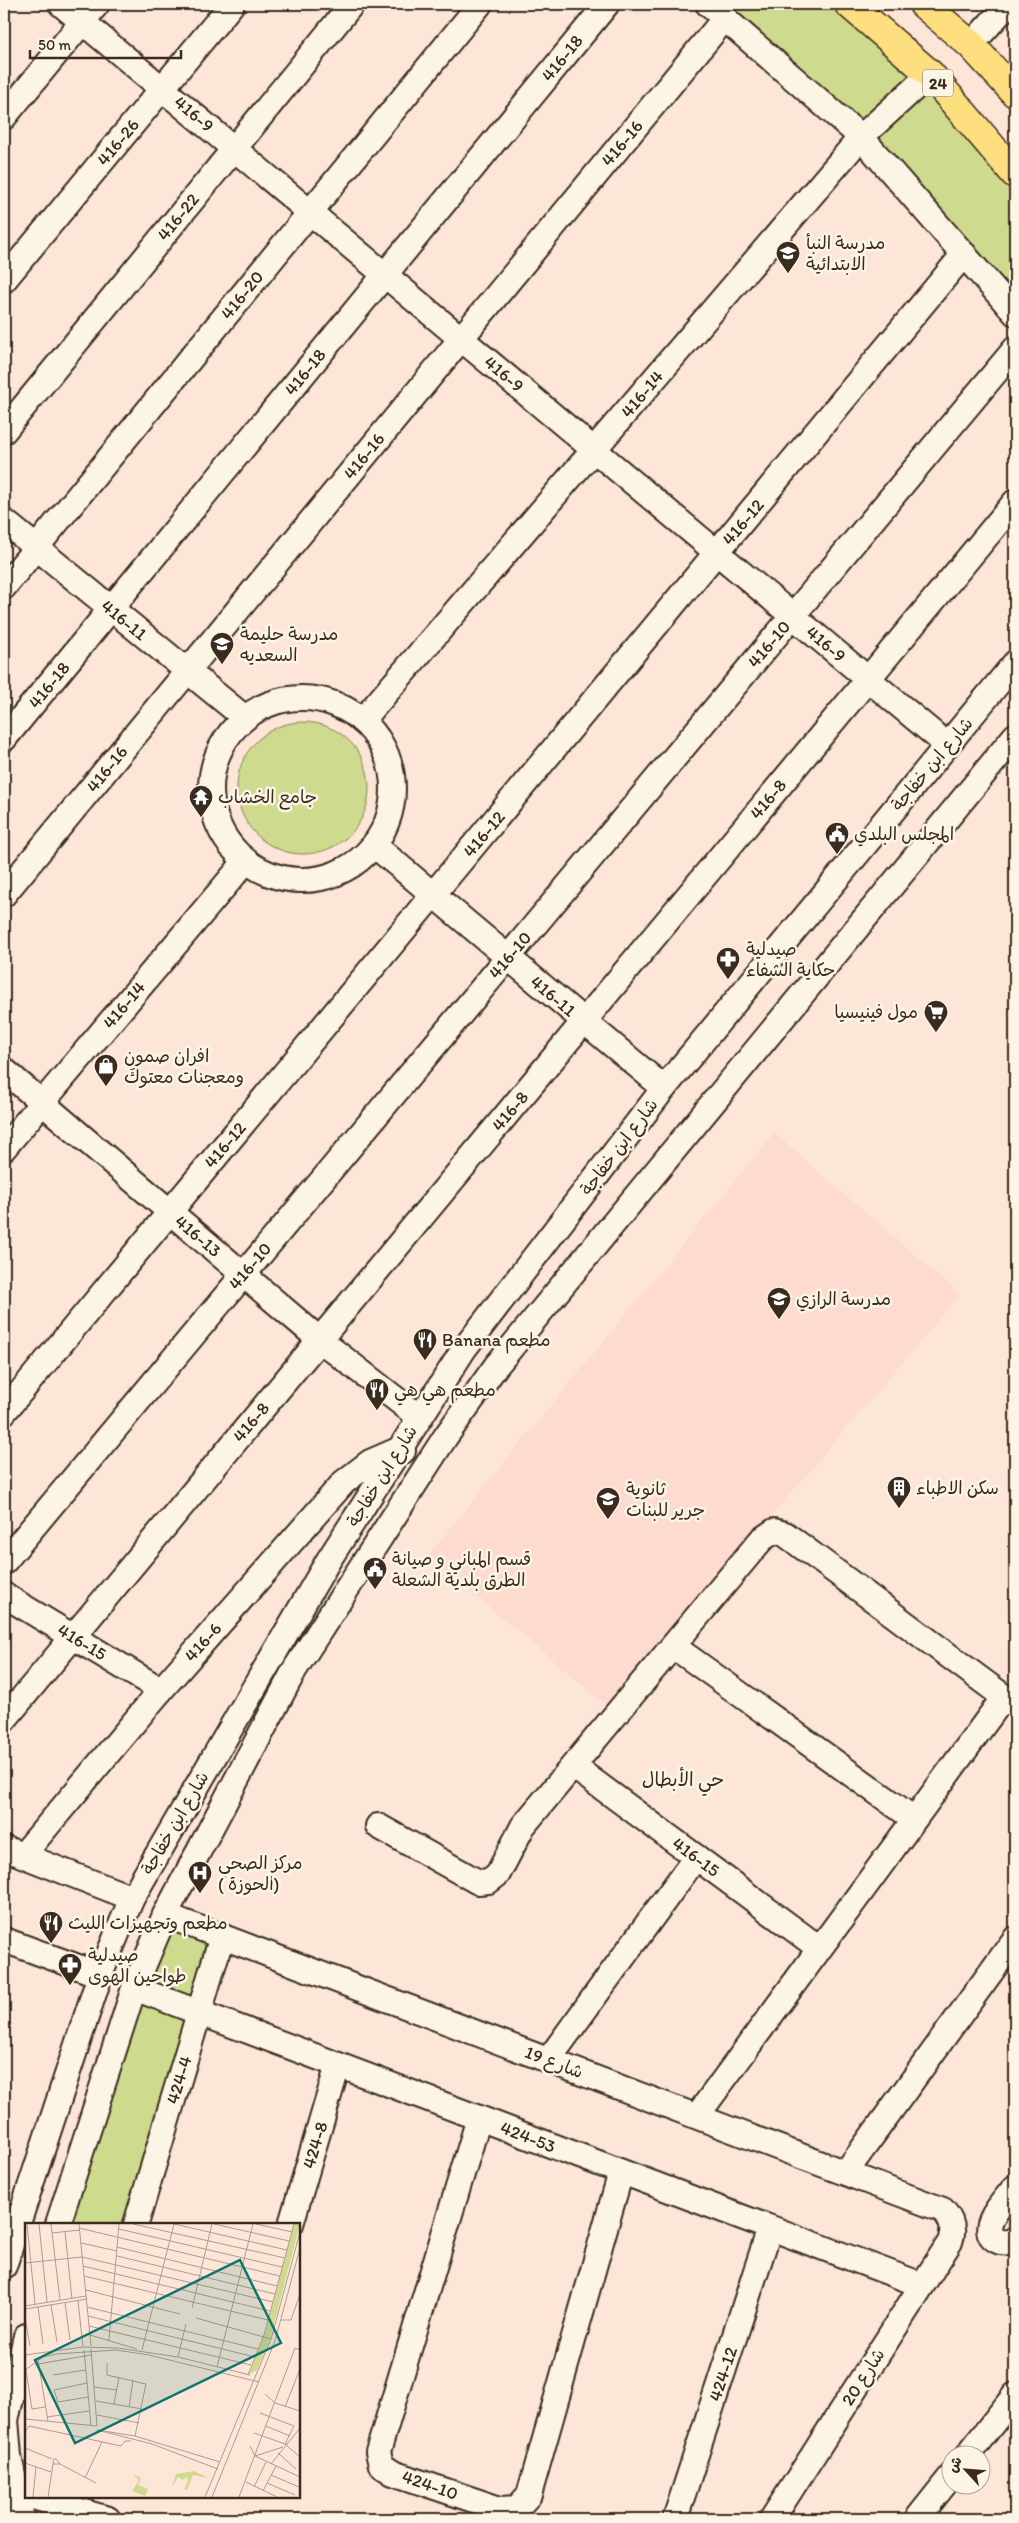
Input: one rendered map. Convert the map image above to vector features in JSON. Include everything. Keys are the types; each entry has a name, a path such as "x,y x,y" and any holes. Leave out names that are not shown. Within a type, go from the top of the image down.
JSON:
{"main road":[{"name":"24","path":"849,4 930,74 1015,174"},
{"path":"923,4 971,44 1015,93"}],"street":[{"name":"416-9","path":"61,4 90,13 162,88 947,745"},
{"name":"416-26","path":"4,280 232,4"},
{"name":"416-22","path":"4,431 352,4"},
{"name":"416-20","path":"4,587 480,4"},
{"name":"416-18","path":"4,740 607,4"},
{"path":"971,44 1008,4"},
{"path":"717,11 861,137 1015,313"},
{"name":"416-16","path":"4,894 461,338 717,11"},
{"path":"4,118 90,13"},
{"name":"416-14","path":"362,721 861,137 930,74"},
{"name":"416-12","path":"4,1412 964,254"},
{"name":"416-10","path":"4,1562 1015,349"},
{"name":"416-8","path":"4,1720 1015,502"},
{"name":"416-11","path":"4,521 245,718"},
{"name":"شارع ابن خفاجة","path":"4,2266 100,1975 132,1898 282,1636 420,1417 464,1349 664,1088 1015,663"},
{"path":"291,698 317,699 341,707 362,721 380,742 390,767 392,794 387,821 374,845 353,865 327,877 298,881 270,876 245,862 226,842 214,817 210,790 214,763 226,738 245,718 266,705 291,698"},
{"name":"شارع ابن خفاجة","path":"58,2223 134,1988 165,1915 295,1670 451,1429 496,1366 1015,736"},
{"name":"416-11","path":"374,845 664,1088"},
{"name":"416-14","path":"4,1148 245,862"},
{"name":"416-13","path":"4,1070 320,1340 420,1417"},
{"path":"400,1449 428,1465"},
{"name":"416-6","path":"13,1851 161,1690 344,1482 370,1462 400,1449"},
{"path":"378,1826 478,1882 489,1881 498,1874 523,1826 761,1540 774,1531 785,1534 1010,1701 914,1819 697,2116"},
{"name":"416-15","path":"4,1595 161,1690"},
{"path":"673,1646 914,1819"},
{"name":"416-15","path":"573,1766 819,1948"},
{"path":"13,1851 132,1898"},
{"path":"549,2060 696,1857"},
{"name":"شارع 19","path":"165,1915 943,2210 951,2221 952,2235"},
{"name":"424-4","path":"136,2223 222,1936"},
{"path":"846,2172 1015,1939"},
{"path":"4,1940 100,1975"},
{"name":"424-53","path":"134,1988 922,2285"},
{"name":"424-8","path":"291,2223 338,2065"},
{"name":"424-10","path":"479,2118 378,2452 381,2465 393,2472 500,2508 517,2508 529,2495 621,2172"},
{"path":"1015,2187 991,2220 989,2227 991,2235 997,2240 1004,2243 1015,2239"},
{"name":"424-12","path":"675,2519 770,2228"},
{"path":"952,2235 991,2235"},
{"name":"شارع 20","path":"772,2519 952,2235"},
{"path":"25,2340 5,2421 6,2452 25,2480"},
{"path":"975,2446 1015,2395"},
{"path":"917,2519 942,2488"},
{"path":"22,2519 35,2498"},
{"path":"42,2498 108,2519"}],"shaded area":[{"path":"774,1133 960,1294 609,1707 428,1556"}],"green space":[{"path":"716,4 829,4 926,87 1015,189 1015,304"},
{"path":"303,722 316,723 328,727 350,741 364,763 368,775 368,801 364,813 350,835 328,849 316,853 303,854 290,853 278,849 256,835 242,813 238,801 237,788 238,775 242,763 256,741 278,727 290,723"},
{"path":"176,1924 216,1940 131,2223 67,2223 146,1988"}],"place":[{"name":"مدرسة النبأ الابتدائية","path":"788,274"},
{"name":"مدرسة حليمة السعديه","path":"222,665"},
{"name":"جامع الخشاب","path":"201,818"},
{"name":"المجلس البلدي","path":"837,855"},
{"name":"صيدلية حكاية الشفاء","path":"728,980"},
{"name":"مول فينيسيا","path":"936,1033"},
{"name":"افران صمون ومعجنات معتوكَ","path":"106,1087"},
{"name":"مدرسة الرازي","path":"779,1320"},
{"name":"Banana مطعم","path":"425,1361"},
{"name":"مطعم هي هي","path":"377,1411"},
{"name":"سكن الاطباء","path":"899,1509"},
{"name":"ثانوية جرير للبنات","path":"608,1520"},
{"name":"قسم المباني و صيانة الطرق بلدية الشعلة","path":"375,1590"},
{"name":"مركز الصحي ( الحوزة)","path":"200,1894"},
{"name":"مطعم وتجهيزات الليث","path":"51,1944"},
{"name":"صيدلية طواحين الهوى","path":"70,1986"}],"district":[{"name":"حي الأبطال","path":"683,1779"}]}
